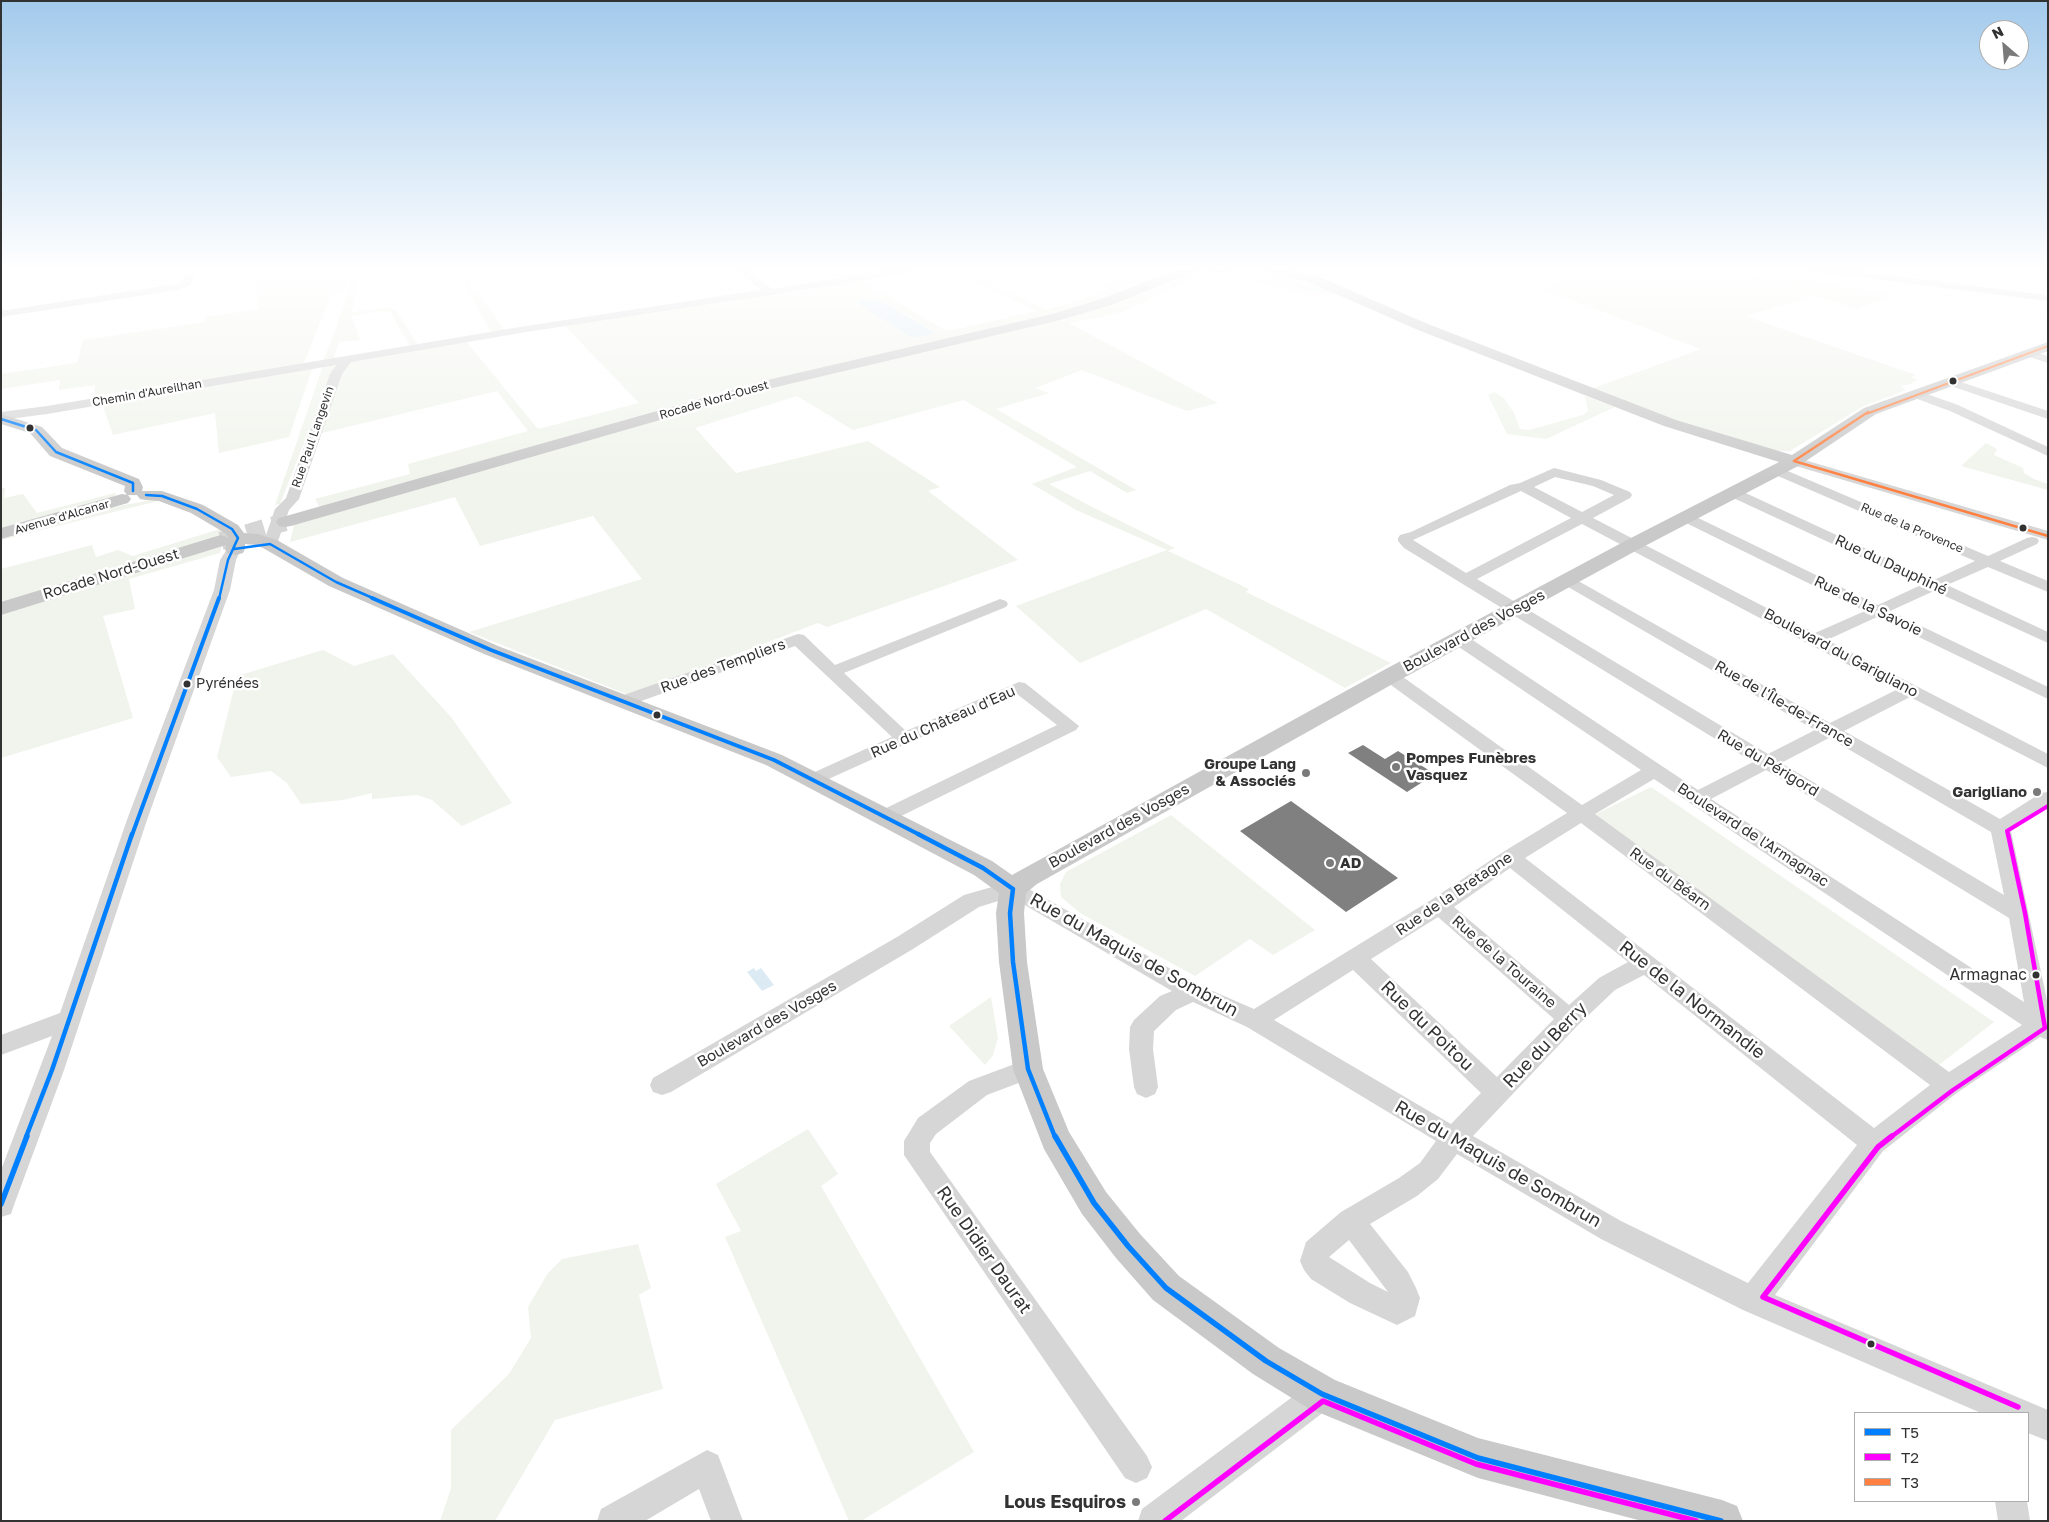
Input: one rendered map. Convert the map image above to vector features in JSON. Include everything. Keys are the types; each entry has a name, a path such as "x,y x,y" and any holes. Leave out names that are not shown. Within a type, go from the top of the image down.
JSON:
{"main road":[{"name":"Rocade Nord-Ouest","path":"285,522 764,385 961,339"},
{"path":"1454,339 1670,424 1785,466"},
{"name":"Boulevard des Vosges","path":"1013,889 1028,876 1390,676 1518,609 1634,544 1785,466 1870,411 2048,346"},
{"path":"1,417 36,430 44,437 51,448 62,455 133,483 134,495 162,496 197,509 232,529 231,543"},
{"name":"Avenue d'Alcanar","path":"1,534 31,527 134,495"},
{"name":"Rocade Nord-Ouest","path":"1,609 72,586 231,543 270,544"},
{"path":"270,544 336,582 492,650 774,760 983,868 1013,889 1010,912 1013,962 1028,1070 1056,1139 1094,1203 1128,1246 1166,1288 1266,1361 1322,1394 1478,1458 1722,1521"}],"street":[{"name":"Chemin d'Aureilhan","path":"1,417 467,339"},
{"path":"2027,354 2048,360"},
{"name":"Rue Paul Langevin","path":"270,544 282,509 292,499 336,374 341,365 348,359"},
{"path":"1949,382 2048,415"},
{"path":"1916,394 1954,408 2048,452"},
{"path":"1785,466 1988,518 2048,536"},
{"name":"Rue de la Provence","path":"1785,466 2048,587"},
{"path":"1466,578 1625,495 1596,483 1579,480 1557,472 1523,487"},
{"name":"Boulevard du Garigliano","path":"1523,487 2048,762"},
{"name":"Rue du Périgord","path":"1523,487 1515,488 1416,535 1405,538 1405,541 1768,763 2020,914"},
{"name":"Rue du Dauphiné","path":"1734,493 2048,638"},
{"name":"Rue de la Savoie","path":"1687,518 2048,694"},
{"path":"1988,518 1998,526 2048,547"},
{"path":"1815,639 2032,540"},
{"path":"1,1205 68,1020 138,817 222,590 231,543"},
{"name":"Rue de l'Île-de-France","path":"1568,581 2000,828"},
{"path":"833,672 1000,604"},
{"name":"Rue des Templiers","path":"624,701 798,639 904,739"},
{"name":"Boulevard de l'Armagnac","path":"1460,639 1654,770 2044,1027"},
{"name":"Rue du Béarn","path":"1390,676 1949,1084"},
{"name":"Rue du Château d'Eau","path":"813,780 1019,687 1070,726 886,817"},
{"path":"1697,798 1911,689"},
{"name":"Rue de la Bretagne","path":"1255,1020 1439,906 1510,857 1654,770"},
{"path":"1753,1300 1874,1143 1949,1084 2044,1027 2000,828 2048,798"},
{"name":"Rue de la Normandie","path":"1510,857 1874,1143"},
{"name":"Rue du Maquis de Sombrun","path":"1013,889 1193,992 1255,1020 1453,1139 1611,1230 1753,1300 2005,1411"},
{"name":"Boulevard des Vosges","path":"662,1085 905,943 972,901 1013,889"},
{"name":"Rue de la Touraine","path":"1439,906 1569,1019"},
{"name":"Rue du Poitou","path":"1356,959 1498,1094"},
{"name":"Rue du Berry","path":"1351,1221 1408,1188 1429,1171 1453,1139 1569,1019 1607,984 1646,963"},
{"path":"1146,1087 1141,1049 1142,1027 1168,1003 1193,992"},
{"path":"1,1045 68,1020"},
{"name":"Rue Didier Daurat","path":"1028,1070 978,1088 927,1126 917,1141 917,1155 1136,1467"},
{"path":"1154,1521 1322,1394"},
{"path":"2029,1418 2048,1426"},
{"path":"612,1521 706,1466 727,1521"},
{"path":"2011,1502 2014,1521"}],"shaded area":[{"path":"313,339 302,367 313,366 289,437 219,453 215,413 113,435 102,403 127,399 128,391 94,396 95,385 59,390 60,380 1,389 1,374 77,363 83,340"},
{"path":"332,339 360,339 339,342 333,360 323,361"},
{"path":"406,339 414,339 418,345 410,346"},
{"path":"577,339 949,339 731,389 320,508 315,499 410,474 408,464 528,431 497,391 318,434 346,362 465,340 538,429 639,403"},
{"path":"962,339 1099,339 1218,403 1187,411 1082,370 1035,388 1049,393 996,409 1136,490 1127,493 1090,471 1049,484 1175,548 1168,551 1249,589 1246,592 1391,663 1345,688 1206,609 1080,663 1016,606 1167,550 1076,510 1032,484 1077,467 964,400 853,430 797,396 695,428 736,473 868,441 940,487 928,491 1018,560 827,627 818,623 629,695 469,632 642,579 593,516 480,546 455,497 290,542 294,525 713,403"},
{"path":"1675,339 1812,339 1916,375 1911,377 1918,380 1912,382 1912,384 1900,386 1906,390 1862,407 1790,451 1775,451 1666,418 1591,389 1701,349"},
{"path":"324,363 335,364 280,504 275,505"},
{"path":"1494,392 1504,398 1514,413 1520,429 1529,430 1583,415 1588,411 1585,396 1615,407 1546,439 1507,434 1488,395"},
{"path":"1986,443 1997,449 1994,455 2023,468 2024,473 2048,484 2048,490 1961,466"},
{"path":"1,488 5,488 4,498 23,494 37,513 115,493 116,495 113,498 1,532"},
{"path":"162,500 1,540 1,537 113,507"},
{"path":"223,528 226,534 84,576 1,604 1,569 92,545 96,557 118,550 133,556"},
{"path":"222,546 220,553 129,579 135,609 103,616 133,718 1,758 1,613"},
{"path":"323,650 354,666 393,654 451,717 512,803 462,826 432,800 417,795 372,799 372,793 343,800 301,804 287,783 271,771 231,777 217,757 237,676"},
{"path":"1651,787 1994,1022 1939,1065 1592,816"},
{"path":"1171,815 1315,930 1273,955 1250,939 1195,976 1080,913 1061,897 1060,884 1066,872"},
{"path":"754,968 756,971 761,968 774,985 762,991 747,972"},
{"path":"991,997 998,1038 993,1055 985,1065 949,1026"},
{"path":"808,1129 838,1174 821,1186 974,1452 861,1521 849,1521 725,1237 741,1231 716,1184"},
{"path":"638,1244 651,1288 639,1295 663,1389 555,1420 495,1521 440,1521 451,1488 451,1430 509,1374 531,1338 528,1307 548,1273 562,1259"}],"building":[{"name":"Pompes Funèbres Vasquez","path":"1363,745 1385,759 1398,751 1435,774 1407,792 1348,753"},
{"name":"AD","path":"1291,801 1398,878 1346,912 1240,831"}],"tunnel":[{"path":"221,541 285,522"}],"transit line":[{"name":"T3","path":"1794,461 1870,411 2048,346"},
{"name":"T5","path":"1,419 36,430 56,452 133,483 133,491"},
{"name":"T3","path":"1794,461 2048,536"},
{"name":"T5","path":"1,1204 52,1070 138,817 222,590 228,560 238,538 232,529 197,509 162,496 146,495"},
{"name":"T5","path":"234,549 270,544 336,582 491,650 774,760 983,868 1013,889"},
{"name":"T2","path":"2018,1407 1763,1297 1878,1147 1953,1090 2045,1028 2025,913 2007,831 2048,806"},
{"name":"T5","path":"1013,889 1010,913 1013,962 1028,1069 1056,1139 1094,1203 1128,1246 1166,1288 1266,1361 1322,1394 1478,1458 1721,1521"},
{"name":"T2","path":"1165,1521 1323,1401 1476,1464 1696,1521"}],"place":[{"name":"Pyrénées","path":"187,684"},
{"name":"Pompes Funèbres Vasquez","path":"1396,767"},
{"name":"Groupe Lang & Associés","path":"1306,773"},
{"name":"Garigliano","path":"2037,792"},
{"name":"AD","path":"1330,863"},
{"name":"Armagnac","path":"2036,975"},
{"name":"Lous Esquiros","path":"1136,1502"}]}
